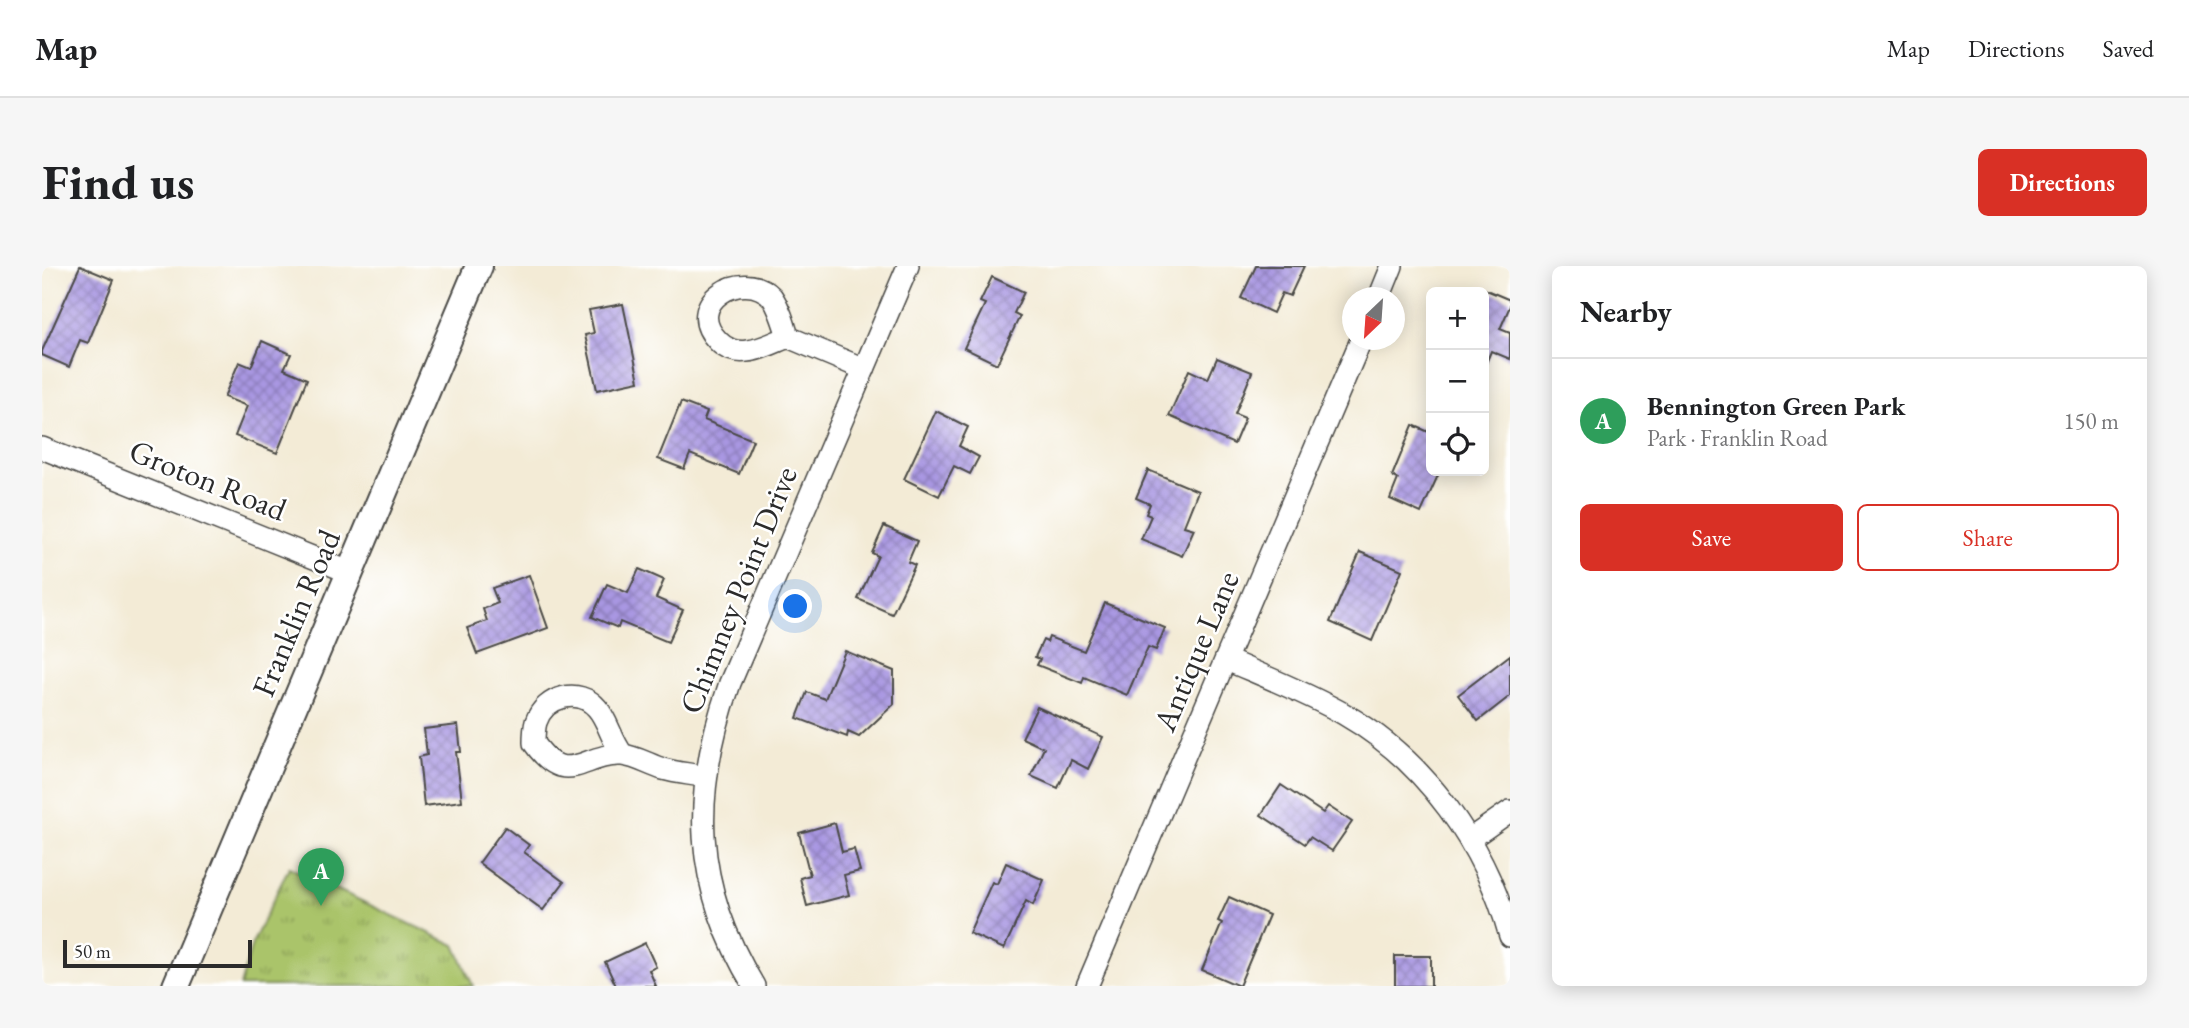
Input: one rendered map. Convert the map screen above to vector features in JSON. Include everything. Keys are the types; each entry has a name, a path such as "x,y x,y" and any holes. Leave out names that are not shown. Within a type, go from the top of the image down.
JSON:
{"street":[{"name":"Franklin Road","path":"176,986 479,266"},
{"name":"Chimney Point Drive","path":"754,986 721,922 710,887 703,843 706,777 713,735 730,683 908,266"},
{"path":"1383,287 1392,266"},
{"path":"788,337 864,369"},
{"name":"Antique Lane","path":"1087,986 1357,350"},
{"name":"Groton Road","path":"42,447 349,572"},
{"path":"1227,660 1346,715 1377,736 1414,768 1446,805 1470,839 1502,909 1510,936"},
{"path":"623,755 668,770 706,777"},
{"path":"1470,839 1510,811"}],"green space":[{"path":"289,867 455,945 473,986 240,986 252,944"}],"building":[{"path":"80,266 114,280 88,343 80,340 69,367 42,355 42,351"},
{"path":"1256,266 1304,266 1290,296 1282,293 1273,313 1241,298"},
{"path":"992,277 1024,292 1014,313 1020,316 997,364 964,348 985,304 980,302"},
{"path":"1489,291 1510,300 1500,329 1510,333 1510,359 1491,351 1489,356"},
{"path":"623,304 639,381 597,390 585,335 594,333 589,310"},
{"path":"262,341 291,354 284,369 307,379 277,453 235,436 247,406 224,397 239,362 251,367"},
{"path":"1217,358 1252,372 1235,414 1245,418 1234,444 1169,416 1189,370 1208,379"},
{"path":"681,402 707,412 704,420 753,440 739,474 690,454 684,469 658,459"},
{"path":"936,411 968,427 959,446 979,457 970,474 954,466 939,496 904,479"},
{"path":"1413,425 1426,431 1426,476 1438,476 1421,513 1390,499 1398,479 1392,476"},
{"path":"1148,470 1198,491 1184,526 1194,529 1182,556 1141,539 1151,516 1146,514 1150,504 1136,498"},
{"path":"884,526 917,541 908,562 915,565 892,614 858,599 878,556 872,553"},
{"path":"1360,552 1402,570 1372,641 1330,622"},
{"path":"639,569 664,580 656,598 683,610 668,642 620,622 618,628 592,617 607,584 628,593"},
{"path":"529,575 548,628 477,654 467,628 487,621 483,609 498,603 492,588"},
{"path":"1105,603 1165,628 1156,650 1148,647 1127,695 1084,677 1082,683 1037,665 1040,659 1035,657 1043,640 1047,642 1049,637 1084,651"},
{"path":"845,651 894,671 894,704 859,737 848,732 847,737 797,718 807,692 825,699"},
{"path":"1510,655 1510,696 1478,721 1458,695"},
{"path":"1037,707 1103,737 1088,769 1071,760 1058,788 1031,776 1044,748 1022,738"},
{"path":"458,725 461,752 456,752 462,801 424,806 419,757 427,755 424,729"},
{"path":"1281,785 1323,813 1328,806 1352,822 1332,851 1310,837 1305,844 1261,815"},
{"path":"835,823 842,852 854,849 860,871 844,875 849,895 807,906 800,878 810,875 799,833"},
{"path":"505,827 529,845 524,852 564,882 543,910 479,863"},
{"path":"1006,863 1044,880 1033,905 1026,901 1004,949 969,933 992,882 997,884"},
{"path":"1229,897 1269,915 1239,986 1202,970 1222,923 1218,921"},
{"path":"645,943 656,967 649,970 656,986 616,986 605,962"},
{"path":"1395,956 1431,956 1431,986 1395,986"}],"place":[{"name":"Bennington Green Park","path":"321,906"}]}
